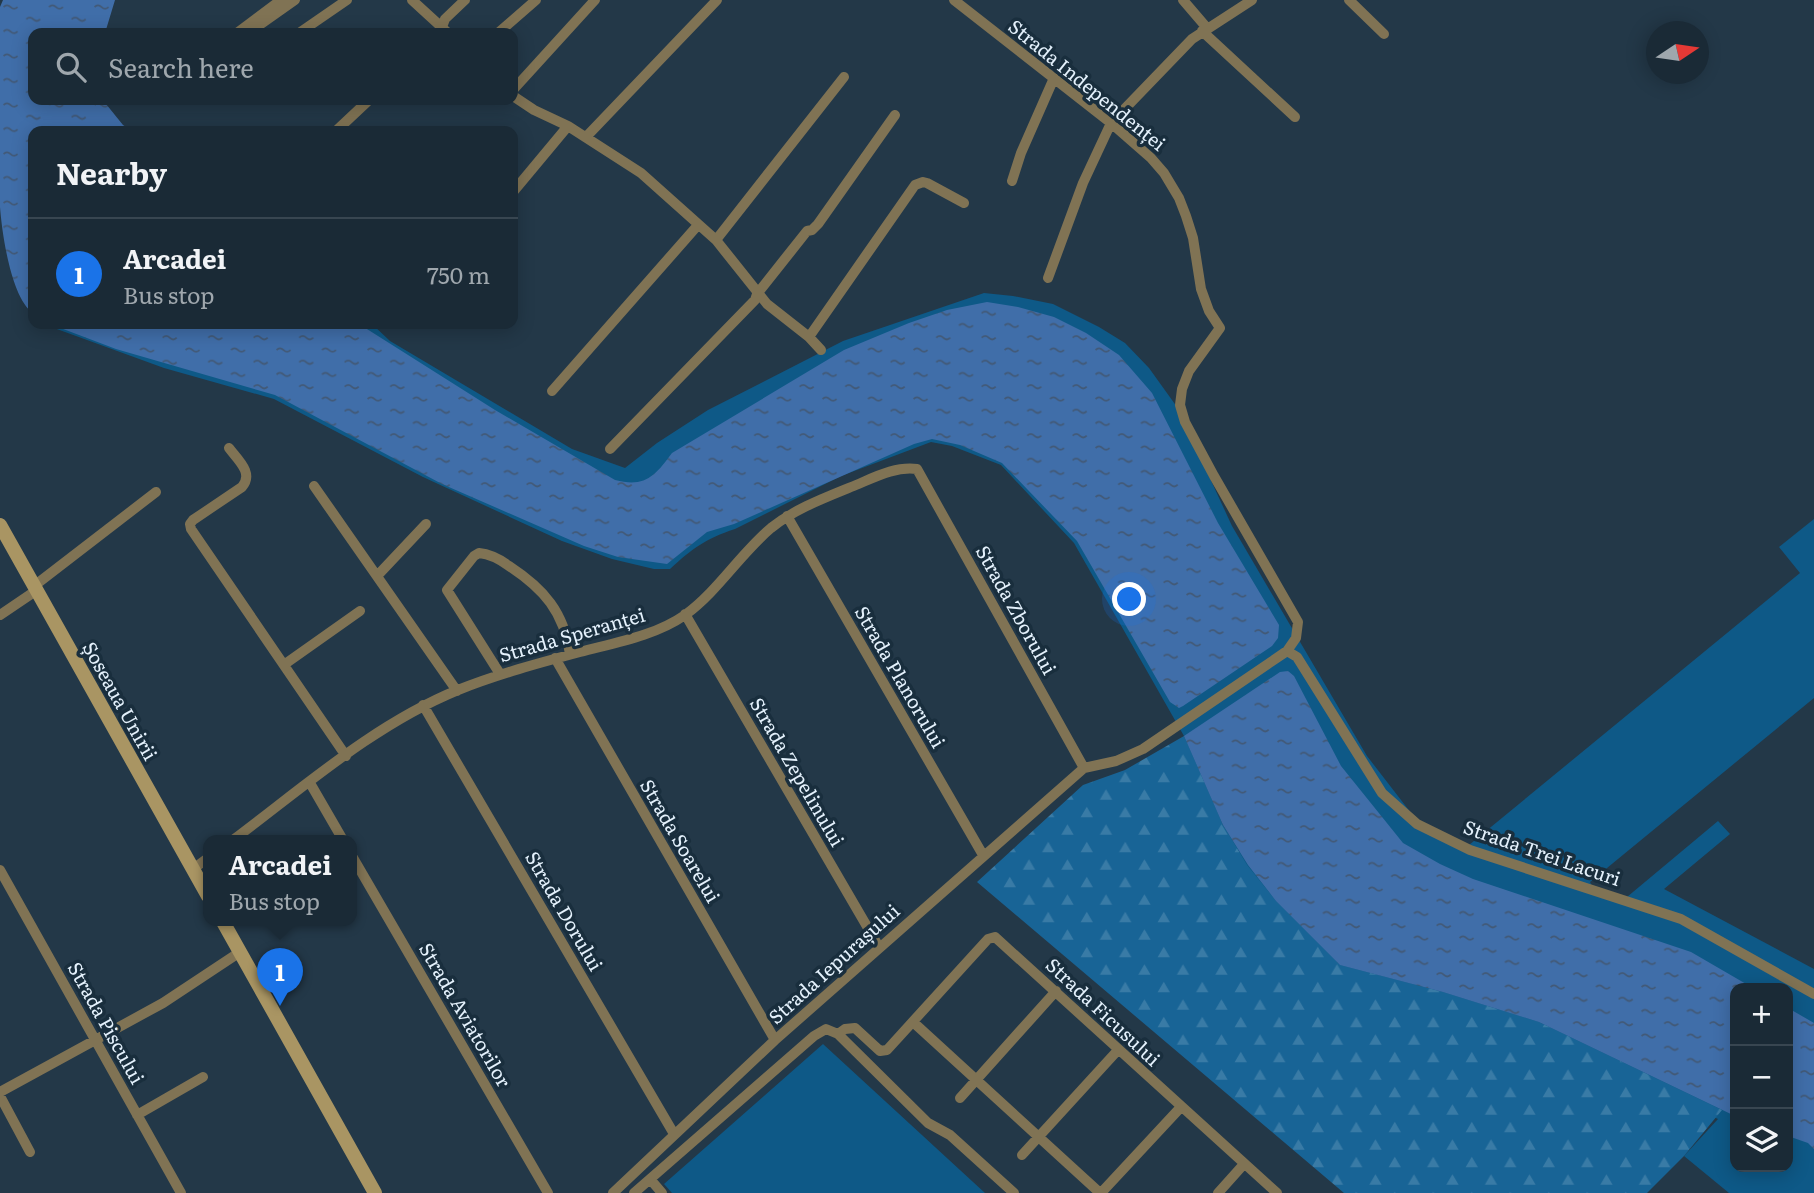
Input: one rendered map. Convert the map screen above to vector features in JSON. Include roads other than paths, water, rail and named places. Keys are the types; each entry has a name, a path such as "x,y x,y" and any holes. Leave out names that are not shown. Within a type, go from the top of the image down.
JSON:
{"main road":[{"name":"Șoseaua Unirii","path":"0,524 203,887"},
{"path":"225,926 375,1193"}],"street":[{"path":"244,28 281,0"},
{"path":"255,28 295,0"},
{"path":"306,28 347,0"},
{"path":"412,0 439,28"},
{"path":"443,28 445,19 465,0"},
{"path":"504,28 536,0"},
{"path":"518,85 595,0"},
{"path":"586,137 717,0"},
{"name":"Strada Independenței","path":"954,0 1111,123 1152,159 1179,198 1193,238 1205,301 1220,328 1189,371 1182,389 1180,405 1185,422 1207,463 1295,613 1298,631 1287,652"},
{"path":"1183,0 1204,30 1295,117"},
{"path":"1048,278 1083,183 1111,123 1204,30 1252,0"},
{"path":"1349,0 1384,34"},
{"path":"716,240 844,78"},
{"path":"1012,181 1021,153 1054,78"},
{"path":"518,99 568,126 641,173 716,240 775,312 821,350"},
{"path":"341,126 364,105"},
{"path":"610,449 755,300 757,293 807,231 817,224 895,115"},
{"path":"518,186 568,126"},
{"path":"808,337 915,185 923,181 964,204"},
{"path":"552,391 698,225"},
{"path":"229,448 245,468 247,481 193,520 191,529 346,756"},
{"name":"Strada Speranței","path":"240,835 382,729 424,705 500,674 645,633 685,614 756,542 787,516 888,472 917,469"},
{"name":"Strada Zborului","path":"917,469 1084,768"},
{"path":"314,486 457,691"},
{"path":"0,615 156,492"},
{"name":"Strada Planorului","path":"787,516 983,855"},
{"path":"377,576 426,524"},
{"path":"500,674 447,594 450,584 479,553 505,563 533,581 559,614 568,636 570,654"},
{"path":"285,664 360,611"},
{"name":"Strada Zepelinului","path":"685,614 879,947"},
{"path":"1084,768 1116,761 1143,749 1287,652"},
{"name":"Strada Trei Lacuri","path":"1287,652 1297,657 1382,793 1416,824 1470,850 1681,919 1814,994"},
{"name":"Strada Soarelui","path":"555,659 775,1040"},
{"name":"Strada Dorului","path":"424,705 674,1134"},
{"name":"Strada Iepurașului","path":"612,1193 775,1040 1084,768"},
{"path":"310,783 339,835"},
{"path":"193,869 203,862"},
{"name":"Strada Aviatorilor","path":"357,865 548,1193"},
{"name":"Strada Piscului","path":"0,870 181,1193"},
{"name":"Strada Ficusului","path":"835,1032 855,1028 880,1051 885,1052 989,937 995,937 1277,1193"},
{"path":"30,1152 0,1094 163,1003 240,952"},
{"path":"960,1098 1056,991"},
{"path":"913,1022 1100,1193 1181,1107"},
{"name":"Strada Iepurașului","path":"634,1193 820,1031 835,1032"},
{"path":"835,1032 928,1124 950,1135 1014,1193"},
{"path":"1022,1155 1118,1050"},
{"path":"136,1115 203,1077"},
{"path":"1218,1193 1244,1164"},
{"path":"650,1179 662,1193"}],"water":[{"path":"3,0 115,0 107,28 28,28 28,105 107,105 124,126 28,126 28,308 13,280 1,218 0,7"},
{"path":"987,302 1018,307 1054,317 1086,333 1119,355 1152,393 1218,523 1279,625 1278,638 1272,646 1179,708 1170,702 1077,541 1002,463 960,445 932,439 914,444 734,524 707,532 667,564 618,557 584,546 442,484 275,395 116,349 63,329 367,329 495,410 615,480 634,482 654,474 672,453 844,350 947,310"},
{"path":"1288,671 1294,676 1341,766 1403,843 1473,879 1691,952 1744,983 1730,983 1730,1114 1539,1022 1443,992 1340,965 1276,901 1248,865 1223,825 1184,736 1280,672"},
{"path":"1793,1011 1814,1023 1814,1149 1808,1143 1793,1138"}],"place":[{"name":"Arcadei","path":"280,1006"}]}
